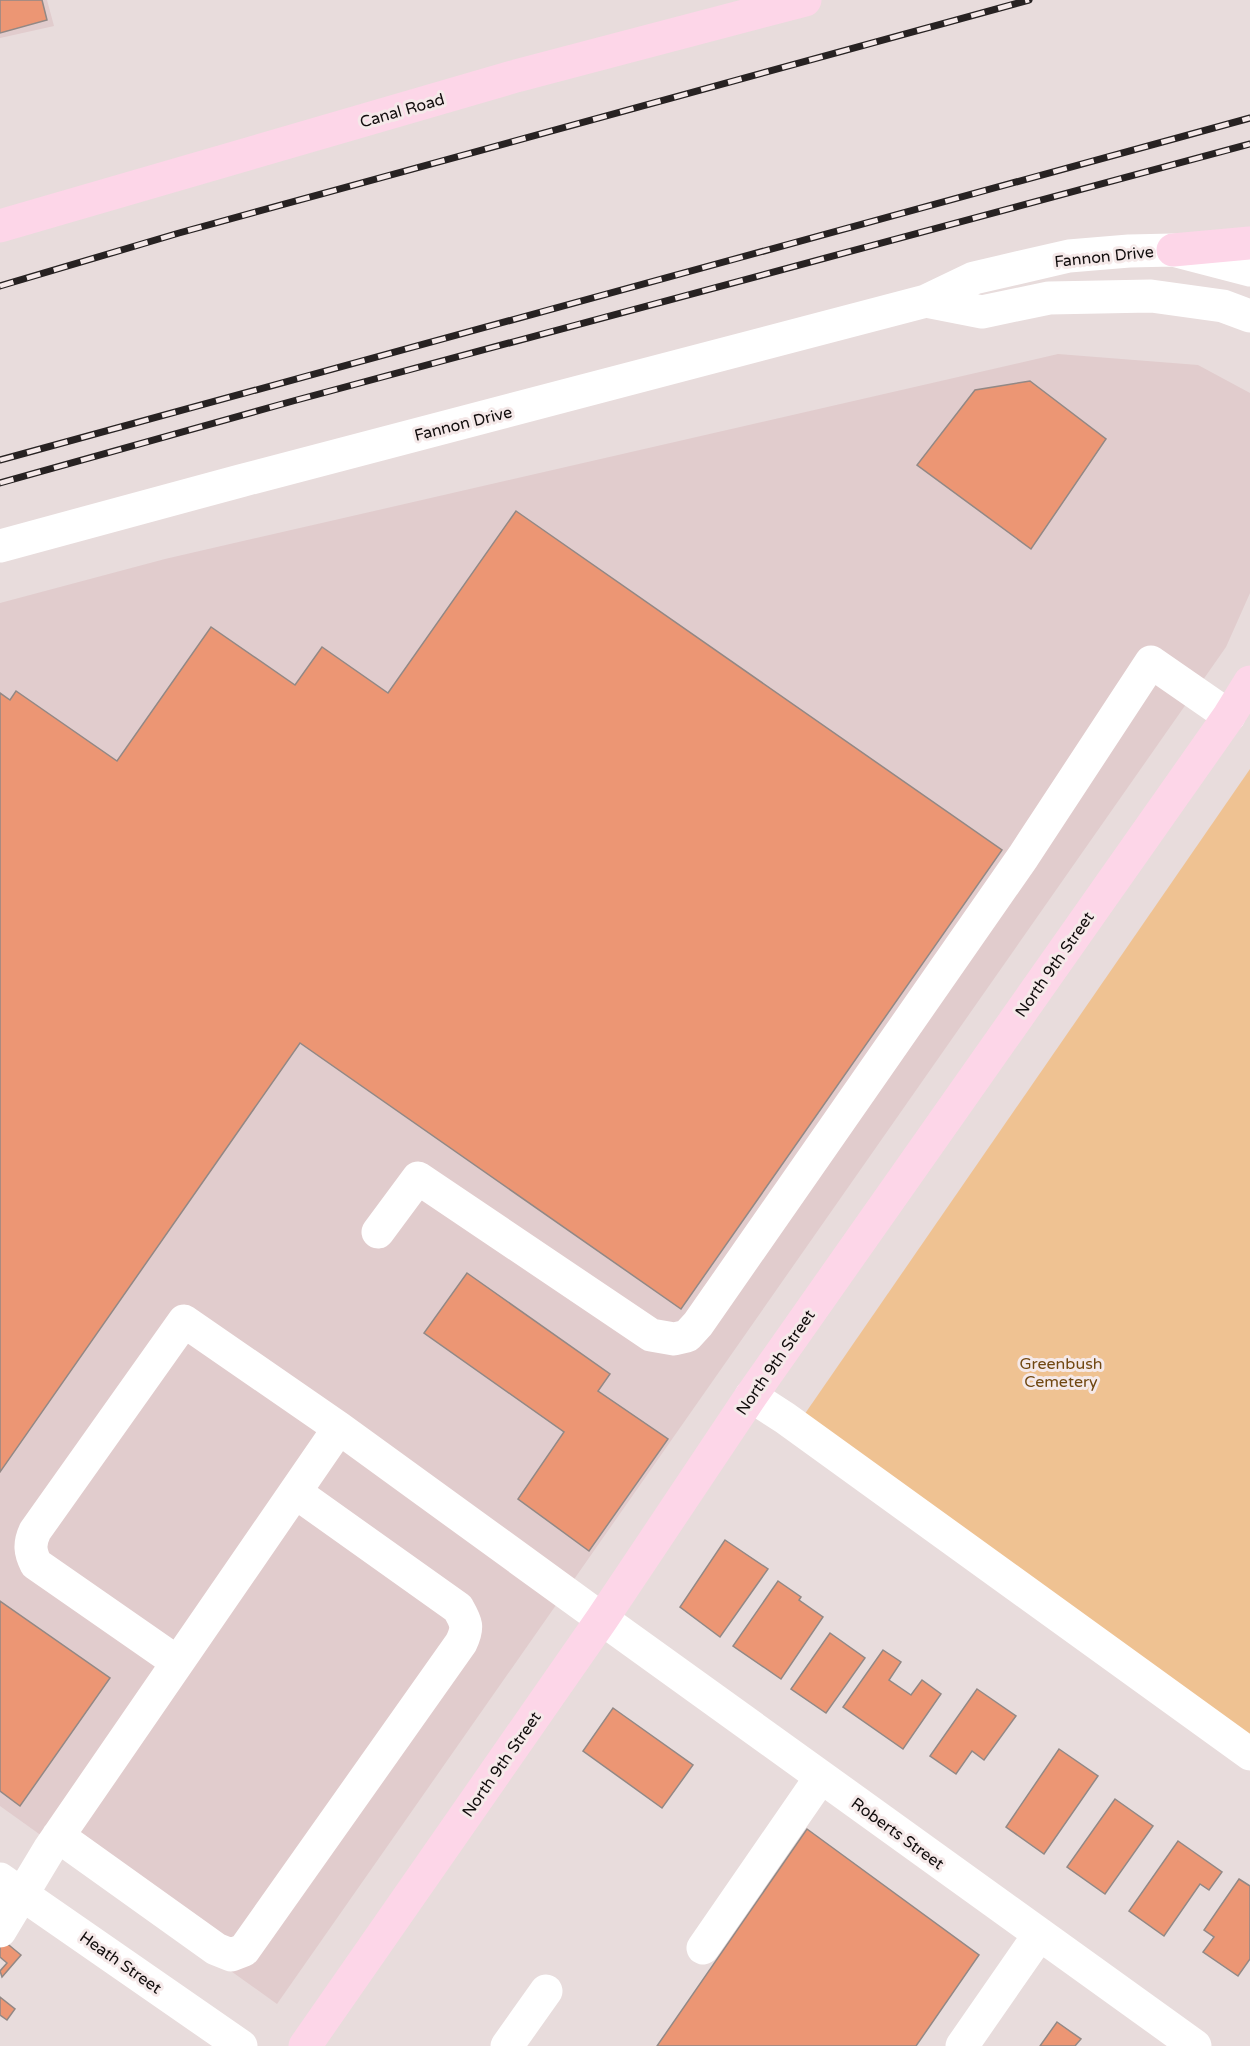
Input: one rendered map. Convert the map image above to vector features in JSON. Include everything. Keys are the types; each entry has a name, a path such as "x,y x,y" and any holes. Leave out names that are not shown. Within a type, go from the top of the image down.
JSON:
{"main road":[{"name":"Canal Road","path":"0,226 751,7 805,0"},
{"path":"1173,250 1250,243"},
{"name":"North 9th Street","path":"305,2046 602,1619 751,1396 1250,682"}],"street":[{"name":"Fannon Drive","path":"0,546 926,301 974,278 1069,256 1173,250 1250,270"},
{"name":"Fannon Drive","path":"926,301 982,312 1049,298 1151,296 1223,306 1250,316"},
{"path":"378,1232 418,1178 651,1335 674,1339 687,1336 698,1324 1023,857 1151,662 1228,716"},
{"name":"Roberts Street","path":"177,1662 36,1564 30,1552 34,1531 184,1321 339,1428 1195,2046"},
{"path":"751,1396 785,1418 1250,1754"},
{"path":"0,1931 12,1887 58,1836 339,1428"},
{"path":"58,1836 216,1949 231,1955 244,1950 461,1643 465,1634 466,1622 458,1608 295,1492"},
{"path":"703,1948 821,1777"},
{"name":"Heath Street","path":"12,1887 241,2046"},
{"path":"962,2046 1039,1935"},
{"path":"507,2046 546,1991"}],"shaded area":[{"path":"0,0 47,0 54,26 0,38"},
{"path":"1058,354 1198,365 1250,393 1250,593 1226,647 277,2004 0,1806 0,603 165,559"}],"green space":[{"name":"Greenbush Cemetery","path":"1250,769 1250,1739 802,1418"}],"building":[{"path":"0,0 42,0 47,20 0,33"},
{"path":"1030,381 1106,439 1031,549 917,465 975,390"},
{"path":"516,511 1002,850 681,1309 300,1043 0,1472 0,693 10,700 16,691 117,761 211,627 295,685 322,647 388,693"},
{"path":"467,1273 610,1374 598,1391 668,1439 589,1551 518,1499 564,1432 424,1333"},
{"path":"725,1540 768,1569 720,1637 680,1607"},
{"path":"778,1581 801,1597 799,1600 823,1617 781,1679 733,1646"},
{"path":"0,1601 110,1678 20,1806 0,1791"},
{"path":"830,1633 865,1658 826,1713 791,1689"},
{"path":"883,1650 901,1662 889,1680 911,1695 922,1680 941,1694 903,1749 843,1707"},
{"path":"977,1689 1016,1716 984,1760 972,1751 956,1774 930,1756"},
{"path":"613,1708 693,1765 662,1808 583,1751"},
{"path":"1059,1749 1098,1776 1044,1854 1006,1827"},
{"path":"1115,1799 1153,1826 1105,1894 1067,1867"},
{"path":"807,1829 979,1955 916,2046 657,2046"},
{"path":"1178,1841 1222,1872 1209,1890 1200,1884 1164,1936 1129,1911"},
{"path":"1239,1879 1250,1886 1250,1959 1238,1976 1203,1952 1214,1937 1204,1930"},
{"path":"4,1941 21,1955 2,1977 0,1971 7,1963 0,1957 0,1946"},
{"path":"0,1997 15,2009 7,2020 0,2015"},
{"path":"1057,2022 1081,2039 1075,2046 1040,2046"}],"railway":[{"path":"0,286 179,233 1029,0"},
{"path":"0,460 1250,118"},
{"path":"0,483 293,401 1250,144"}]}
